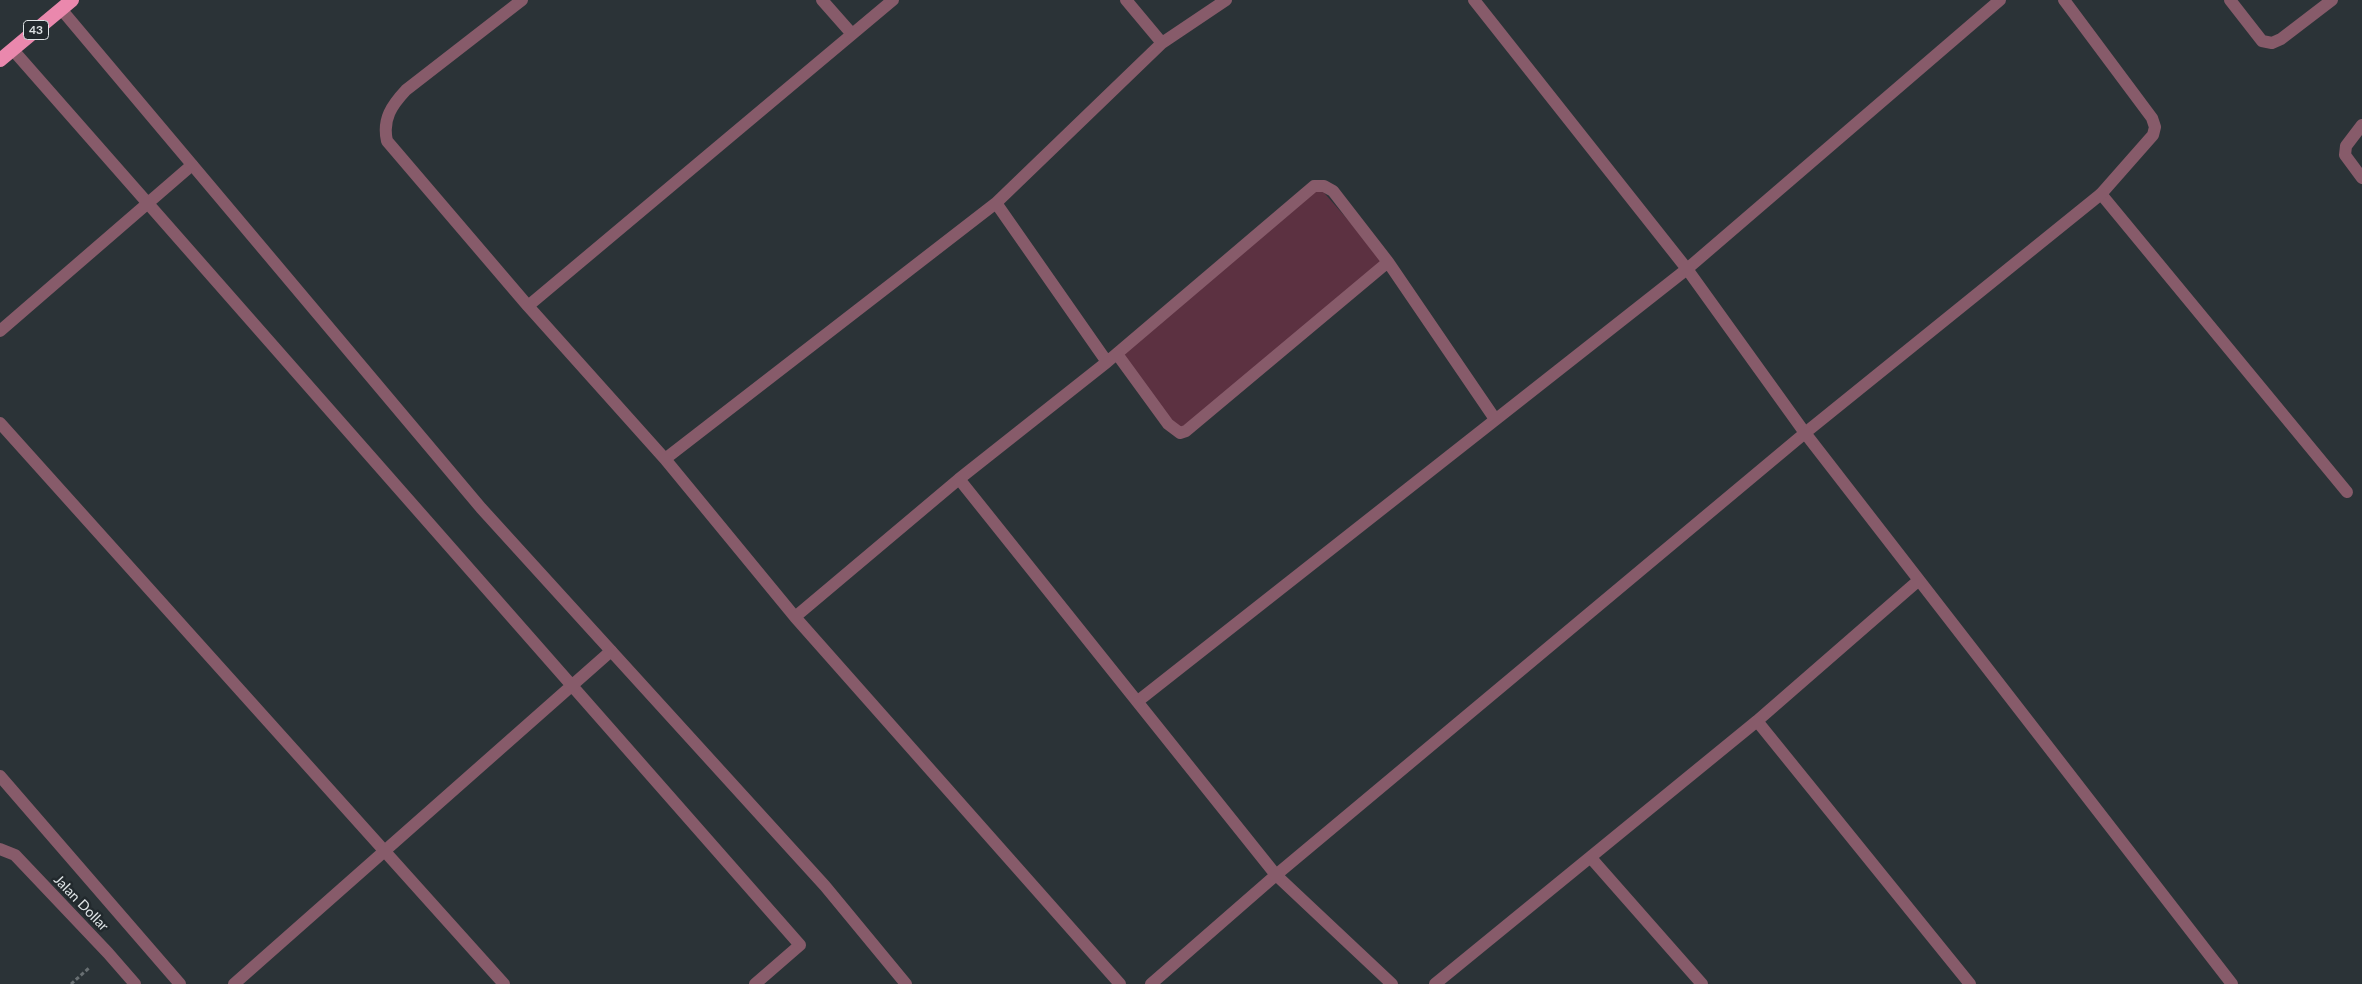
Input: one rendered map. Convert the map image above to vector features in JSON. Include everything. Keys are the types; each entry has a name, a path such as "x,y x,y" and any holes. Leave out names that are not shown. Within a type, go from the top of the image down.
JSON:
{"highway":[{"name":"43","path":"0,60 66,4"}],"street":[{"path":"522,0 406,90 396,101 384,129 387,141 528,306 665,459 796,617 1120,984"},
{"path":"822,0 852,34"},
{"path":"528,306 893,0"},
{"path":"1126,0 1162,43"},
{"path":"665,459 996,203 1162,43 1226,0"},
{"path":"1474,0 1687,269 1805,433 2232,984"},
{"path":"1138,701 1687,269 2000,0"},
{"path":"1152,984 1276,875 1805,433 2101,194 2152,135 2155,126 2152,118 2064,0"},
{"path":"2230,0 2262,41 2272,43 2281,39 2332,0"},
{"path":"66,4 192,164 481,508 825,886 906,984"},
{"path":"13,50 800,945 755,984"},
{"path":"2362,125 2346,146 2345,155 2362,178"},
{"path":"0,331 192,164"},
{"path":"796,617 958,479 1112,358 1314,186 1324,186 1333,191 1388,262 1495,419"},
{"path":"2101,194 2347,492"},
{"path":"996,203 1112,358 1168,424 1180,433 1193,425 1388,262"},
{"path":"0,423 504,984"},
{"path":"958,479 1276,875 1392,984"},
{"path":"1435,984 1757,721 1919,580"},
{"path":"234,984 611,651"},
{"path":"1757,721 1970,984"},
{"path":"0,776 180,984"},
{"name":"Jalan Dollar","path":"0,849 15,855 108,952 135,984"},
{"path":"1591,858 1702,984"}],"shaded area":[{"path":"1319,187 1386,263 1179,432 1118,355"}]}
